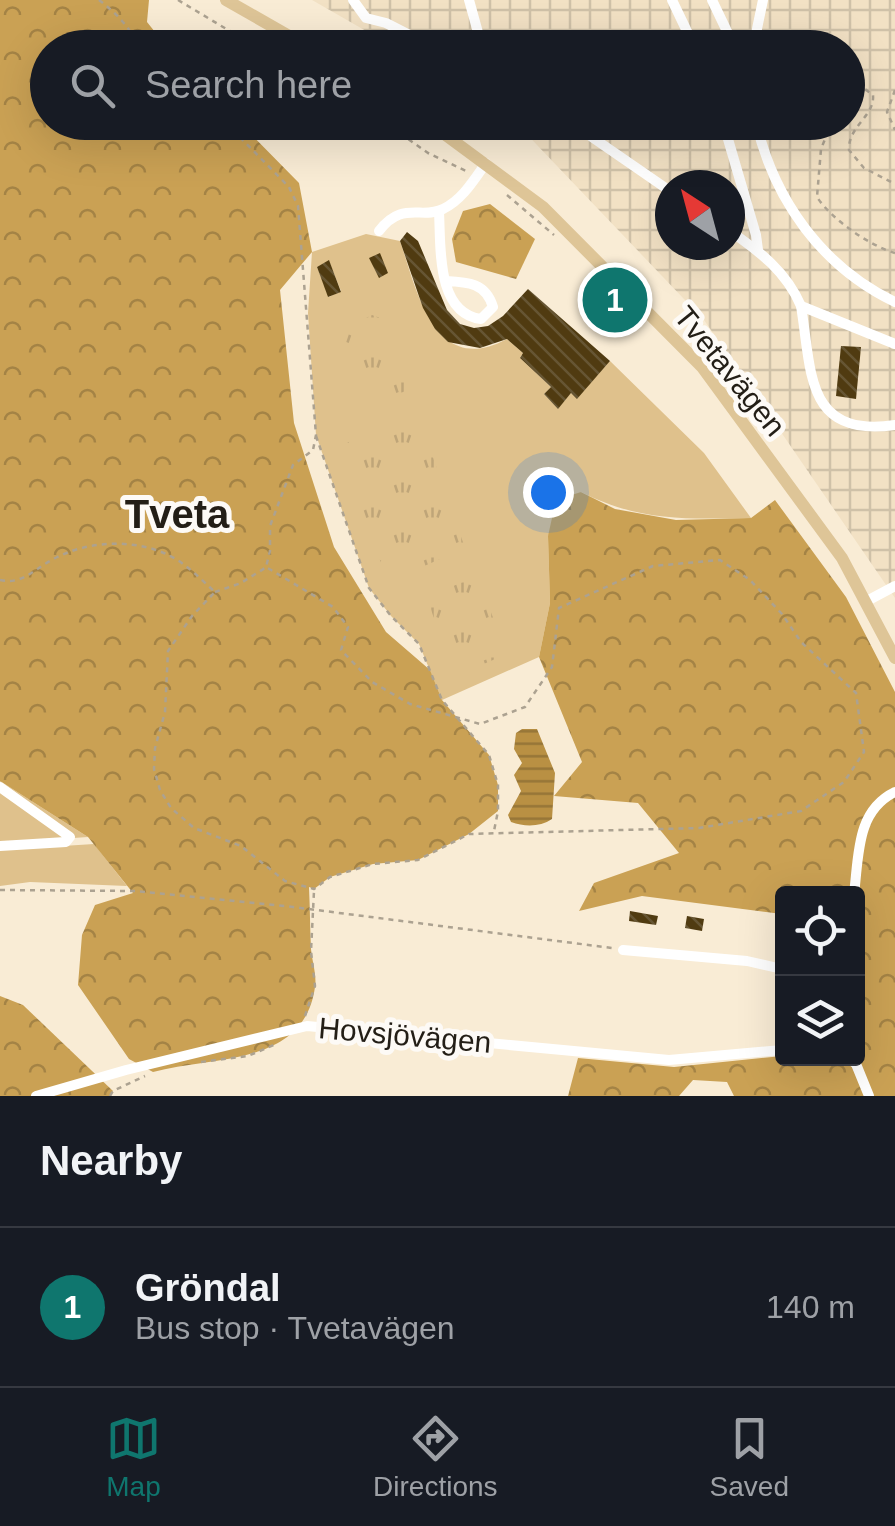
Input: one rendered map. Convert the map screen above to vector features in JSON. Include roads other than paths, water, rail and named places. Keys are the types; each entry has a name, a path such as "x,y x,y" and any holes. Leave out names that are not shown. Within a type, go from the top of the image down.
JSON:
{"main road":[{"path":"226,0 278,30"},
{"name":"Tvetavägen","path":"453,140 543,208 702,367 842,558 895,658"}],"street":[{"path":"354,0 366,18 398,30"},
{"path":"469,0 478,30"},
{"path":"672,0 686,30"},
{"path":"712,0 726,30"},
{"path":"757,30 764,0"},
{"path":"596,140 655,182"},
{"path":"729,140 758,250"},
{"path":"761,140 772,175 798,220 823,251 895,311"},
{"path":"379,231 388,220 415,210 439,212 460,198 486,163"},
{"path":"439,212 446,281 454,306 467,317 481,319 493,306 490,296 472,282 446,281"},
{"path":"745,241 789,282 801,306 820,403 846,422 872,428 895,425"},
{"path":"874,292 895,302"},
{"path":"801,306 895,344"},
{"path":"865,602 895,586"},
{"path":"0,787 70,837 66,842 0,846"},
{"path":"855,886 866,818 878,801 895,792"},
{"path":"623,950 775,967"},
{"name":"Hovsjövägen","path":"36,1096 300,1027 669,1060 775,1051"},
{"path":"857,1066 869,1096"}],"place":[{"name":"Gröndal","path":"615,300"}],"district":[{"name":"Tveta","path":"177,514"}]}
